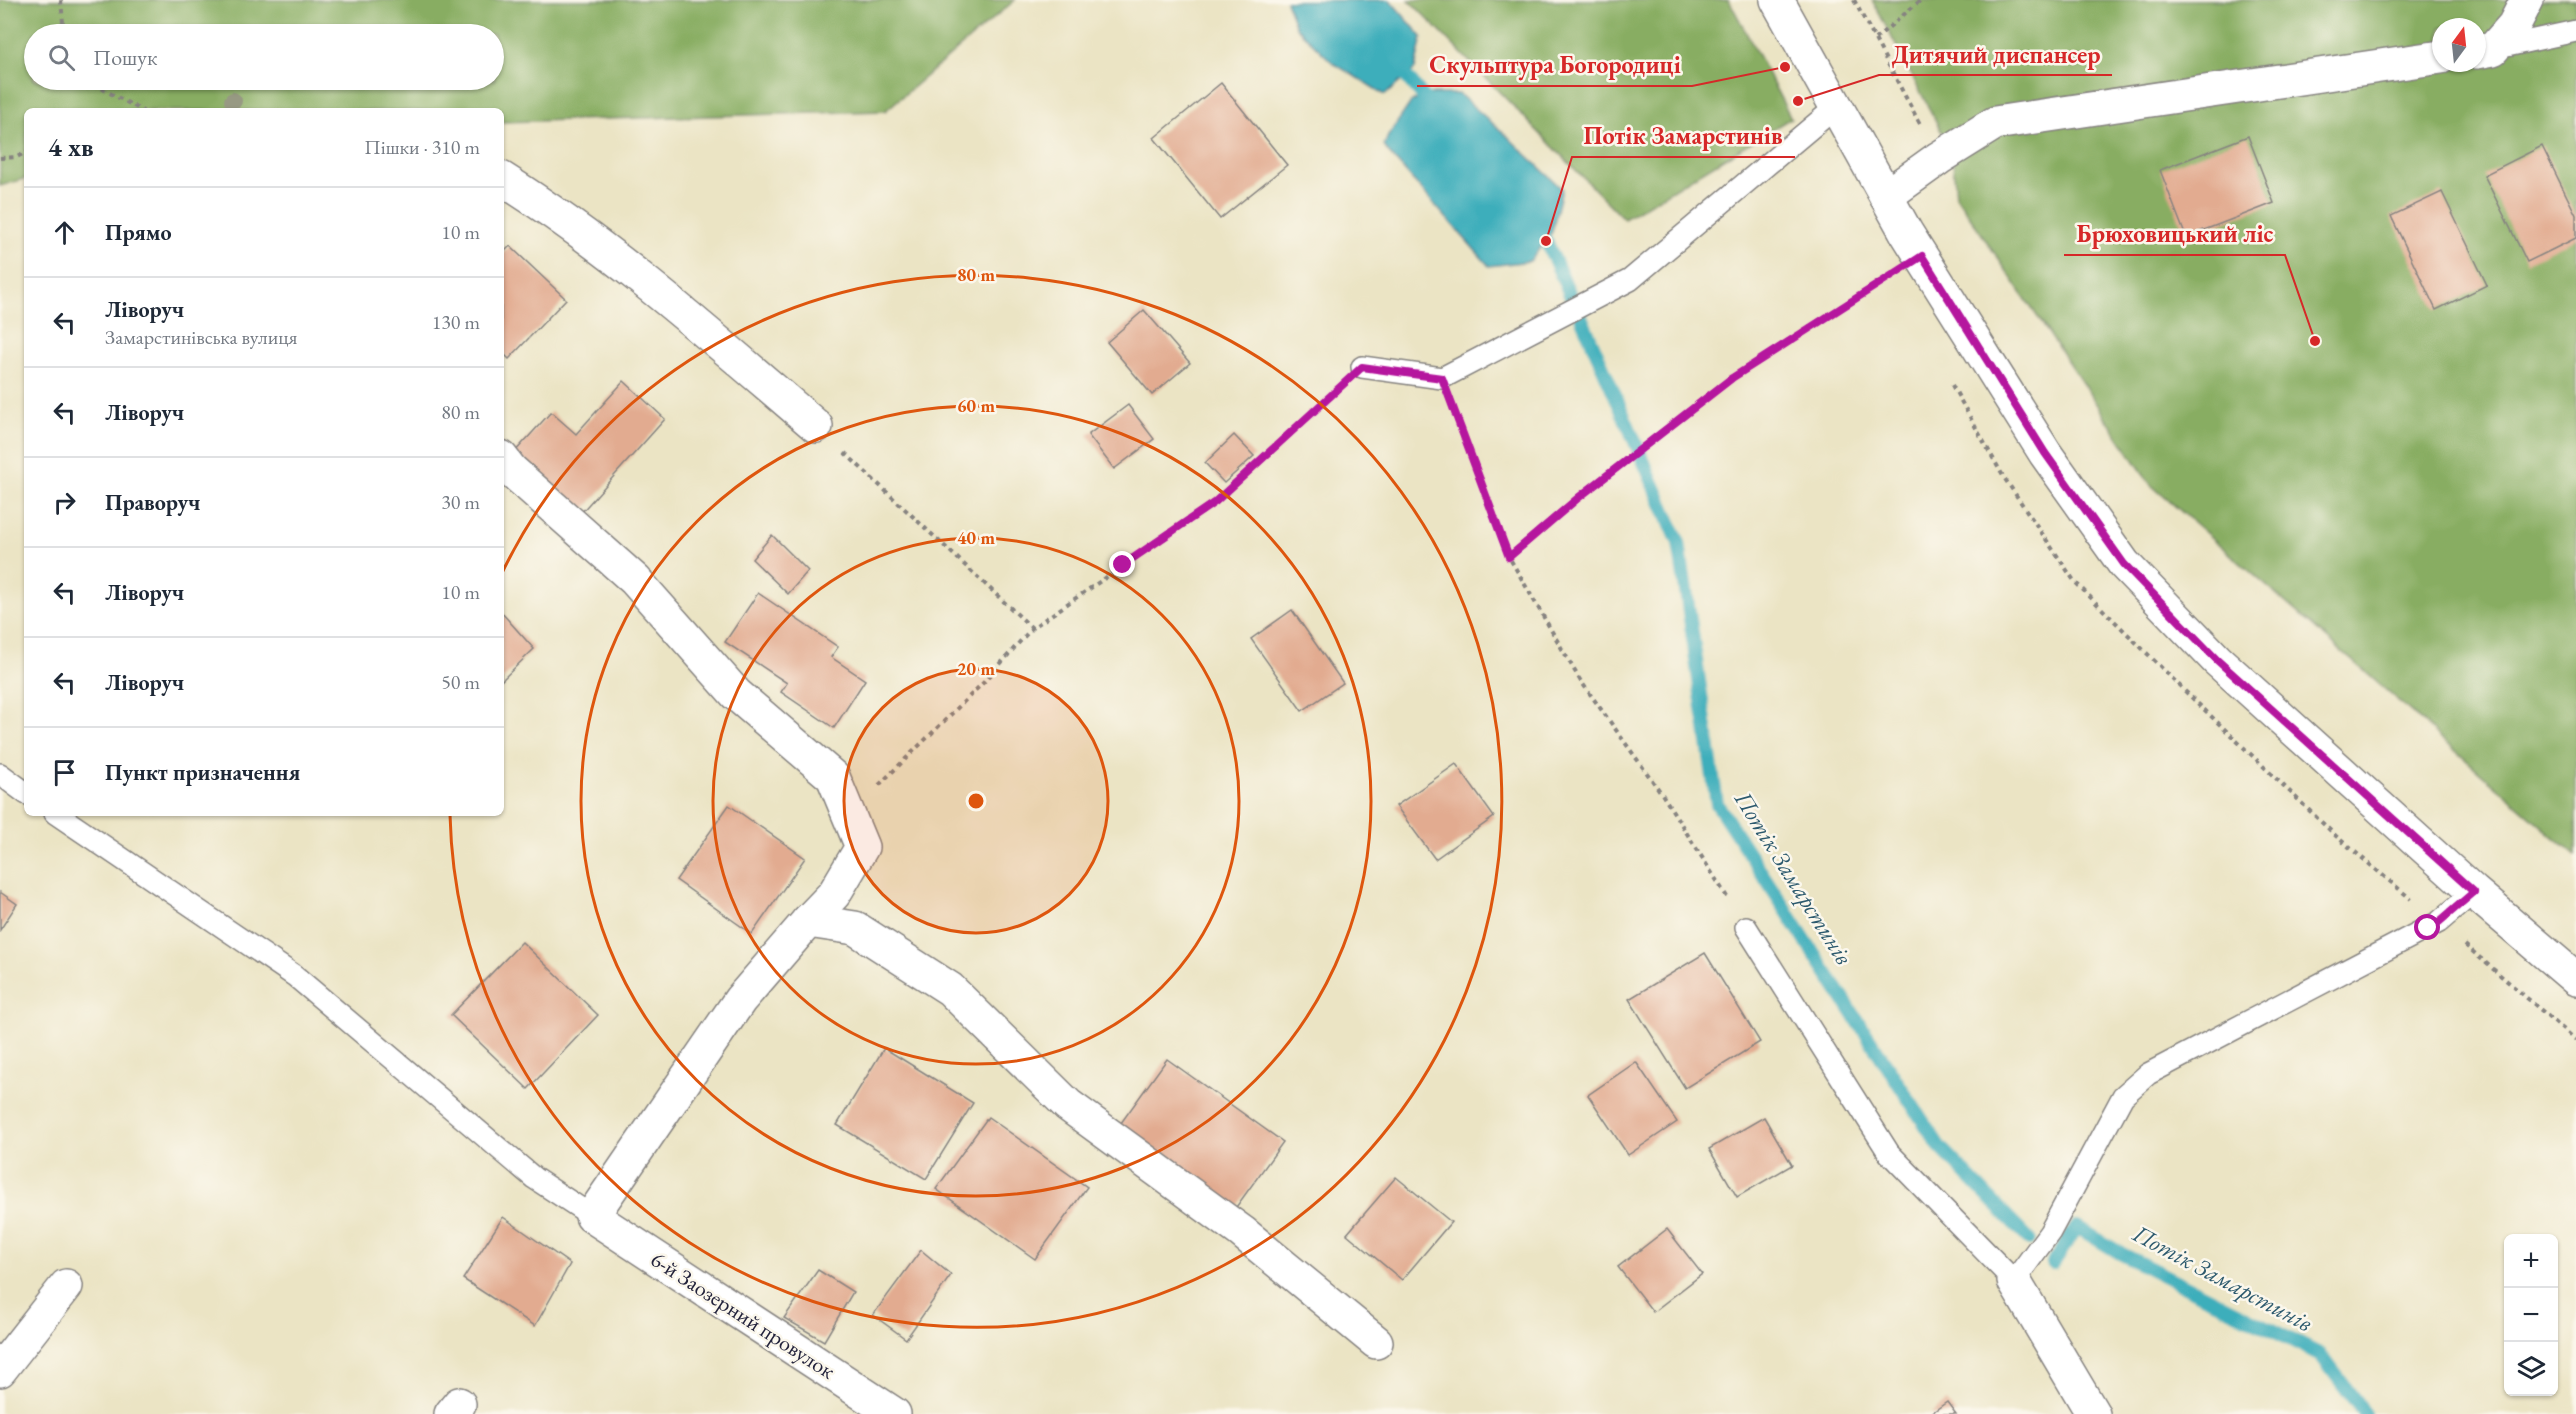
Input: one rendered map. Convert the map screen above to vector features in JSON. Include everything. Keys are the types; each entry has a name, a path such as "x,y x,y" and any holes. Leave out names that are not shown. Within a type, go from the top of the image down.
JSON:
{"street":[{"path":"1777,0 1922,256 2045,453 2124,564 2217,660 2474,892 2576,978"},
{"path":"2486,49 2514,25 2527,0"},
{"path":"1886,196 1939,158 1995,123 2432,58"},
{"path":"504,180 548,207 673,304 816,426"},
{"path":"504,461 511,470 635,580 736,694 833,777 862,847 834,894 740,1000 592,1216"},
{"path":"808,921 855,928 950,989 1068,1105 1242,1232 1376,1342"},
{"name":"6-й Заозерний провулок","path":"592,1216 894,1414"},
{"path":"2014,1281 2093,1414"},
{"path":"0,1370 66,1286"}],"lane":[{"path":"2486,50 2576,31"},
{"path":"1362,367 1442,378 1630,280 1836,107"},
{"path":"0,774 24,792"},
{"path":"59,816 295,976 534,1178 592,1216"},
{"path":"1746,927 1889,1154 2014,1281 2050,1232 2123,1096 2148,1074 2439,922 2474,892"}],"path":[{"path":"61,0 63,24"},
{"path":"1854,0 1939,158"},
{"path":"1875,39 1921,0"},
{"path":"104,90 137,108"},
{"path":"0,158 17,157 24,154"},
{"path":"1509,557 1732,378 1922,256"},
{"path":"849,814 987,679 1032,628 1215,502 1362,367"},
{"path":"1442,378 1509,557 1580,680 1662,794 1746,927"},
{"path":"816,426 1032,628"}],"green space":[{"path":"0,0 1015,0 885,111 504,122 504,108 24,108 24,179 0,186"},
{"path":"1409,0 1729,0 1791,118 1624,219"},
{"path":"1872,0 2576,0 2576,856 2151,485 1956,196 1952,152"}],"water":[{"path":"1390,0 1422,37 1415,69 1385,95 1333,63 1296,27 1286,1"},
{"path":"1431,94 1459,94 1562,189 1552,232 1530,261 1489,266 1384,146 1388,136 1411,102"}],"building":[{"path":"1221,83 1287,165 1220,219 1154,138"},
{"path":"2248,136 2274,203 2186,237 2160,170"},
{"path":"2542,146 2576,215 2576,238 2527,262 2484,175"},
{"path":"2442,192 2487,285 2436,310 2391,216"},
{"path":"510,246 566,299 509,359 504,354 504,252"},
{"path":"1144,310 1190,363 1152,395 1107,342"},
{"path":"624,381 665,419 580,514 513,454 551,412 576,434"},
{"path":"1128,405 1154,439 1114,469 1088,435"},
{"path":"1234,435 1254,456 1224,483 1205,463"},
{"path":"772,535 808,571 788,594 752,559"},
{"path":"758,593 838,647 831,657 865,680 834,728 781,692 787,683 725,642"},
{"path":"1292,610 1343,683 1302,711 1251,639"},
{"path":"504,615 534,649 504,678"},
{"path":"1456,764 1494,817 1435,859 1396,806"},
{"path":"729,805 805,858 752,934 676,880"},
{"path":"0,892 17,904 0,930"},
{"path":"522,942 598,1015 528,1089 451,1015"},
{"path":"1705,953 1760,1042 1685,1088 1629,999"},
{"path":"884,1048 973,1103 926,1179 837,1125"},
{"path":"1167,1059 1283,1142 1229,1217 1113,1134"},
{"path":"1636,1062 1677,1122 1628,1155 1588,1095"},
{"path":"988,1117 1087,1187 1035,1259 936,1189"},
{"path":"1764,1117 1792,1165 1737,1197 1709,1149"},
{"path":"1396,1177 1451,1222 1402,1280 1347,1234"},
{"path":"503,1217 570,1264 535,1326 463,1279"},
{"path":"1667,1229 1702,1274 1653,1312 1618,1267"},
{"path":"921,1250 951,1275 906,1339 873,1315"},
{"path":"818,1270 853,1292 824,1341 784,1318"},
{"path":"1947,1402 1956,1414 1930,1414"}],"waterway":[{"name":"Потік Замарстинів","path":"1395,63 1435,111"},
{"name":"Потік Замарстинів","path":"1534,228 1546,241 1572,299"},
{"name":"Потік Замарстинів","path":"1581,317 1679,543 1717,804 1939,1146 2029,1239"},
{"name":"Потік Замарстинів","path":"2053,1263 2077,1227 2120,1253 2321,1355 2365,1414"}],"place":[{"name":"Скульптура Богородиці","path":"1785,67"},
{"name":"Дитячий диспансер","path":"1798,101"},
{"name":"Потік Замарстинів","path":"1546,241"},
{"name":"Брюховицький ліс","path":"2315,341"}],"route":[{"path":"1123,565 1215,502 1362,367 1442,378 1509,557 1578,498 1732,378 1922,256 2045,453 2124,564 2217,660 2474,892 2439,922 2428,928"}]}
